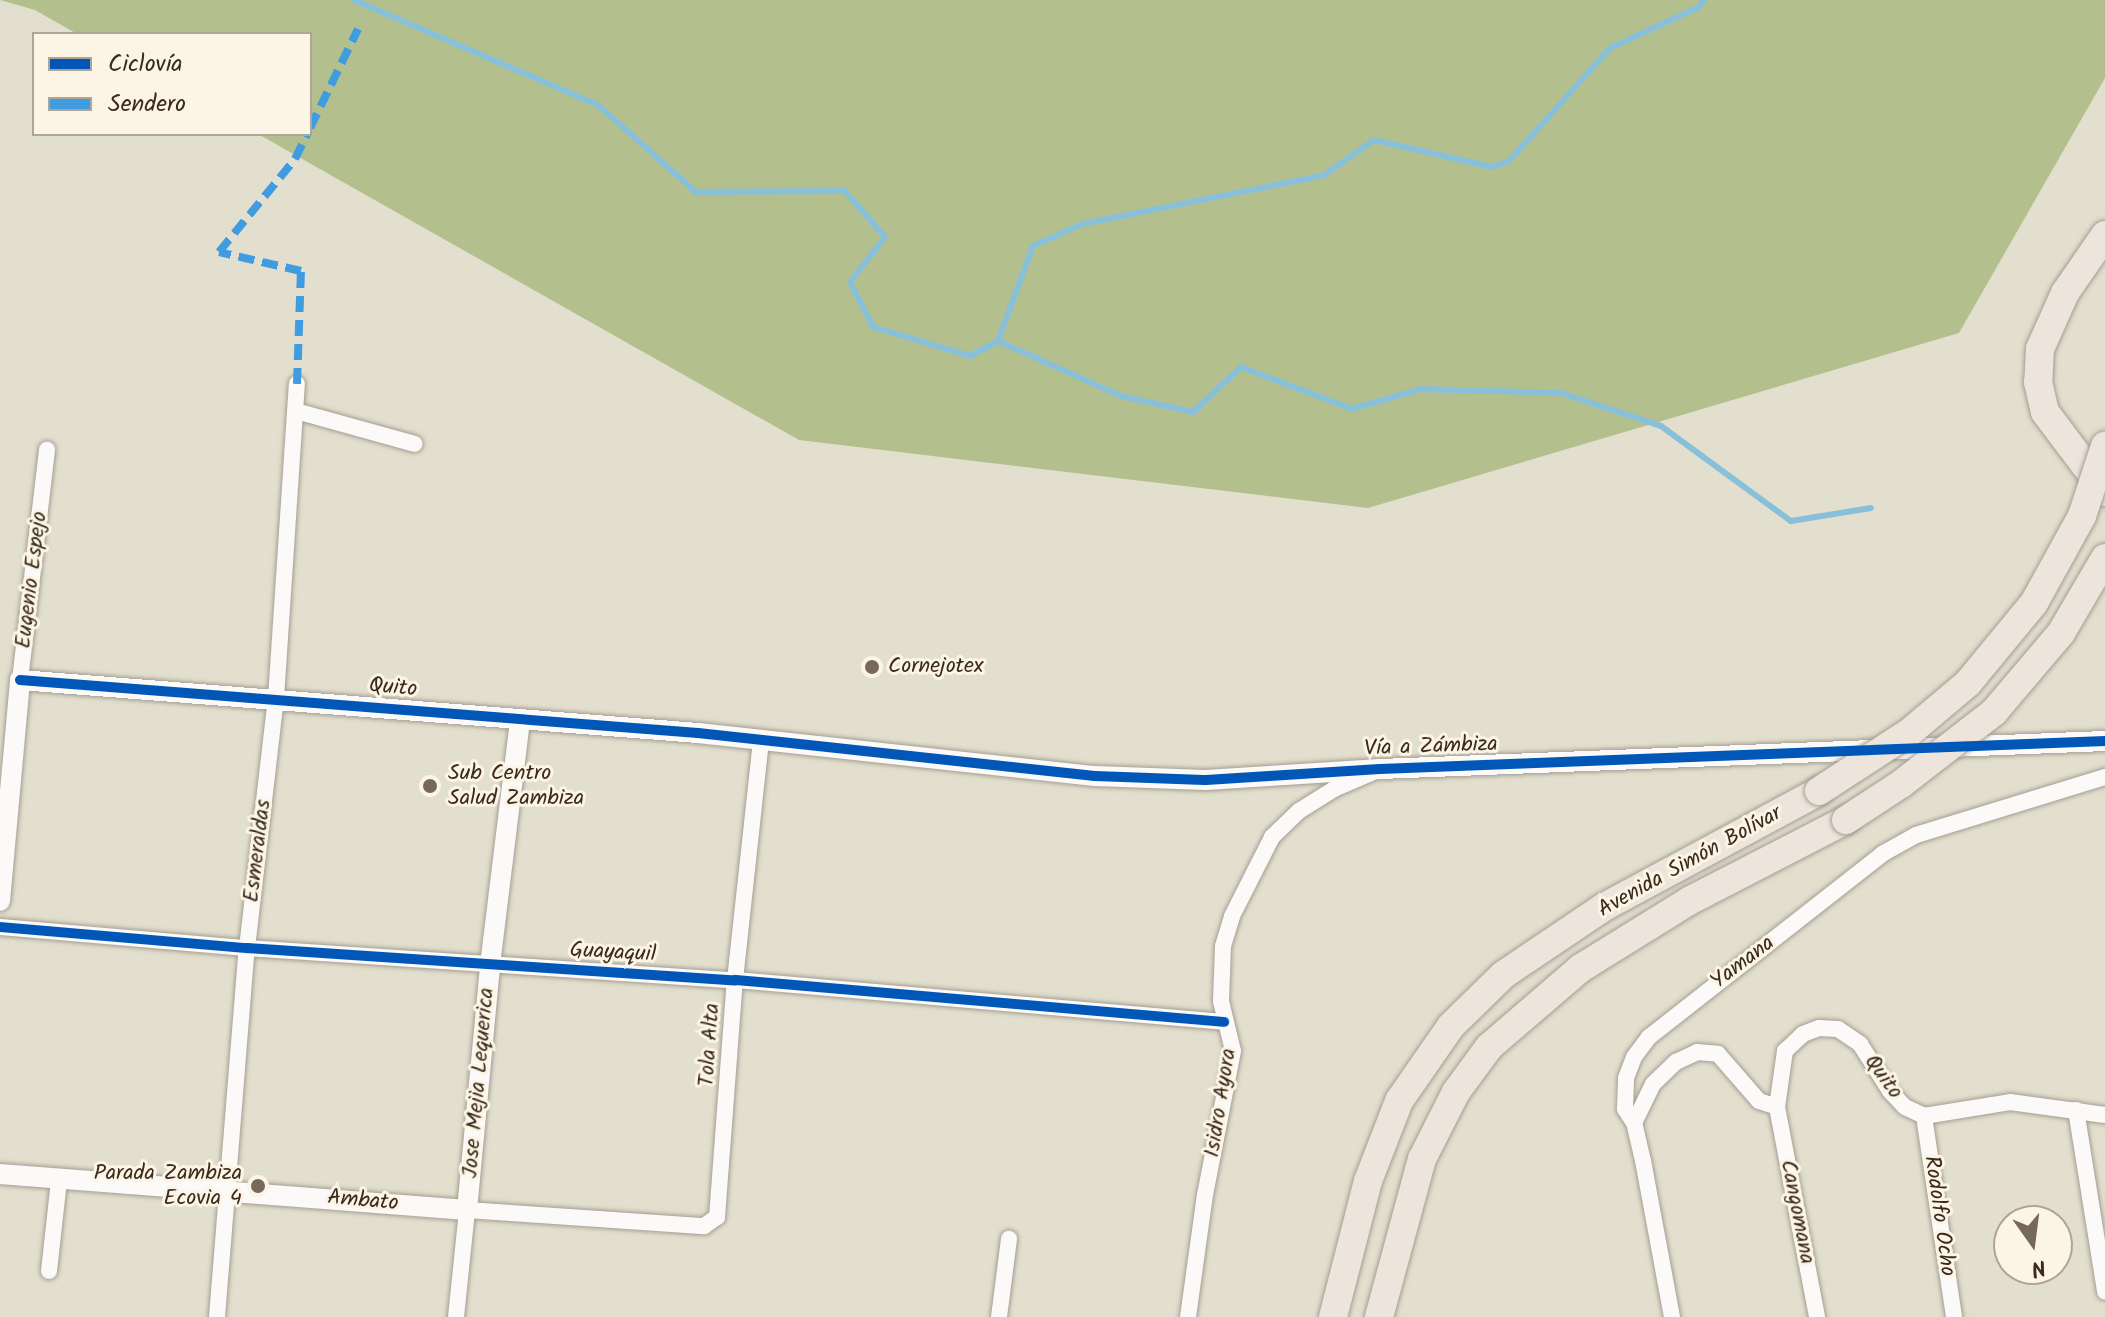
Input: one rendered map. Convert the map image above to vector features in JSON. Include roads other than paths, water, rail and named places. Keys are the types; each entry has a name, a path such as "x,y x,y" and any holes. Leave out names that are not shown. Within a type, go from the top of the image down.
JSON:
{"highway":[{"path":"2105,235 2065,293 2040,349 2038,382 2045,412 2105,492"},
{"name":"Avenida Simón Bolívar","path":"1333,1317 1368,1181 1399,1101 1451,1026 1503,975 1604,907 1819,791 1910,732 1968,683 2034,603 2082,516 2105,446"},
{"name":"Avenida Simón Bolívar","path":"1379,1317 1422,1159 1456,1092 1489,1047 1581,968 1689,901 1846,820 1901,784 1994,712 2061,633 2105,558"}],"street":[{"name":"Esmeraldas","path":"217,1317 247,948 276,698 297,384"},
{"path":"296,411 415,444"},
{"name":"Eugenio Espejo","path":"0,901 20,680 47,450"},
{"name":"Quito","path":"20,680 276,698 761,741"},
{"name":"Jose Mejia Lequerica","path":"467,1210 490,965 520,719"},
{"name":"Vía a Zámbiza","path":"761,741 1095,776 1206,780 1380,769 2105,741"},
{"name":"Tola Alta","path":"719,1210 735,980 761,741"},
{"name":"Isidro Ayora","path":"1188,1317 1205,1195 1233,1051 1231,1034 1224,1022 1223,946 1232,916 1272,837 1311,804 1380,769"},
{"name":"Yamana","path":"1672,1317 1634,1123 1625,1109 1626,1078 1634,1057 1649,1037 1882,854 1916,835 2105,777"},
{"name":"Guayaquil","path":"0,927 247,948 735,980 1224,1022"},
{"name":"Quito","path":"1777,1107 1785,1051 1803,1034 1819,1028 1838,1029 1860,1044 1905,1107 1924,1116 2010,1102 2105,1115"},
{"path":"1634,1123 1653,1084 1676,1062 1697,1052 1718,1054 1759,1101 1777,1107"},
{"name":"Cangomana","path":"1777,1107 1817,1317"},
{"path":"2076,1110 2105,1292"},
{"name":"Rodolfo Ocho","path":"1924,1116 1954,1317"},
{"name":"Ambato","path":"0,1174 704,1226 714,1220 719,1210"},
{"path":"49,1271 59,1180"},
{"path":"456,1317 467,1210"},
{"path":"999,1317 1009,1239"}],"waterway":[{"path":"354,0 598,105 696,192 845,191 885,237 850,282 873,327 970,356 998,341 1121,396 1193,412 1241,367 1352,409 1421,389 1561,393 1661,426 1791,521 1871,508"},
{"path":"998,341 1033,246 1082,224 1324,175 1374,140 1492,167 1509,161 1610,48 1699,7 1704,0"}],"place":[{"name":"Cornejotex","path":"872,667"},
{"name":"Sub Centro Salud Zambiza","path":"430,786"},
{"name":"Parada Zambiza Ecovia 4","path":"258,1186"}]}
